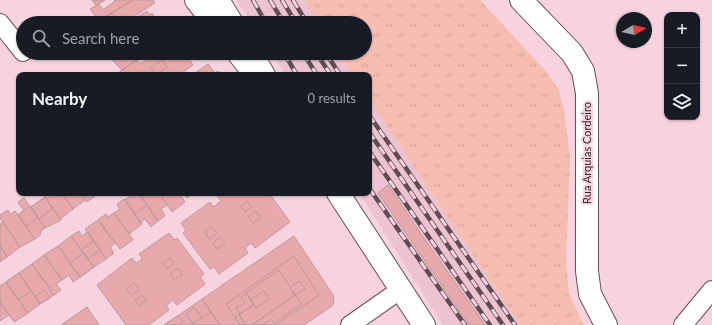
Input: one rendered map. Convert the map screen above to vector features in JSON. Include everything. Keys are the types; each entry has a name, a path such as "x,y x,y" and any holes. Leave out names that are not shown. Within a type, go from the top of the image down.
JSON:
{"main road":[{"path":"196,0 209,16"},
{"path":"218,0 228,16"},
{"name":"Rua Arquias Cordeiro","path":"521,0 572,53 583,71 587,93 587,271 590,294 606,325"},
{"path":"243,60 253,72"},
{"path":"255,60 262,72"},
{"path":"340,196 424,325"}],"street":[{"path":"0,23 16,43"},
{"path":"350,325 400,290"},
{"path":"683,325 712,290"}],"shaded area":[{"path":"236,0 353,0 363,16 247,16"},
{"path":"372,32 549,325 443,325 361,196 372,196 372,72 283,72 276,60 372,60"}],"green space":[{"path":"305,0 480,0 545,70 558,88 564,110 570,159 566,261 569,294 584,325 520,325 372,103 372,72 351,72 343,60 372,60 372,16 315,16"}],"building":[{"path":"92,0 105,0 96,5"},
{"path":"92,0 105,0 96,5"},
{"path":"114,0 133,0 107,16 95,16 90,9 99,4 103,10 115,1"},
{"path":"133,0 153,0 155,3 135,16 107,16"},
{"path":"147,11 150,15 152,13 154,16 139,16"},
{"path":"113,60 136,60 122,70"},
{"path":"113,60 136,60 122,70"},
{"path":"137,60 140,64 146,60 190,60 193,65 183,72 119,72"},
{"path":"162,60 167,67 160,72 154,72 151,67"},
{"path":"208,64 214,72 196,72"},
{"path":"388,185 485,325 469,325 378,193"},
{"path":"44,196 64,196 73,209 60,219"},
{"path":"64,196 82,196 85,200 73,209"},
{"path":"82,196 95,196 87,202"},
{"path":"131,196 141,196 147,205 135,214 125,200"},
{"path":"131,196 141,196 158,221 151,227 145,219 140,223 125,200"},
{"path":"141,196 161,196 167,205 161,209 165,216 158,221"},
{"path":"161,196 181,196 185,202 172,212"},
{"path":"217,196 271,196 290,222 255,248 251,243 245,248 248,253 219,274 214,267 210,269 183,233 186,230 181,223 210,202 213,207 221,201"},
{"path":"45,197 53,208 39,219 31,207"},
{"path":"45,197 61,220 45,228 31,207"},
{"path":"24,198 45,228 35,239 18,215 24,211 18,202"},
{"path":"124,199 142,224 129,234 114,213 120,209 117,204"},
{"path":"247,201 252,207 245,212 241,206"},
{"path":"30,206 38,217 26,226 18,215"},
{"path":"8,210 11,214 15,211 35,239 20,247 0,218 0,215"},
{"path":"256,211 261,218 253,223 248,217"},
{"path":"114,213 133,240 120,249 98,220 106,214 108,217"},
{"path":"98,220 115,243 110,247 114,253 106,259 85,229"},
{"path":"3,222 20,247 7,257 0,246 0,224"},
{"path":"212,227 217,233 209,239 205,232"},
{"path":"79,231 82,236 88,232 106,259 94,267 71,236"},
{"path":"169,233 174,240 177,238 204,274 200,277 205,284 177,305 173,300 166,305 169,310 149,325 126,325 97,285 132,258 136,263 143,259 139,254"},
{"path":"71,236 94,267 80,277 58,246"},
{"path":"294,236 333,295 334,302 332,306 304,325 220,325 202,299"},
{"path":"220,237 225,243 217,249 213,243"},
{"path":"93,241 100,250 87,259 81,250"},
{"path":"0,246 7,257 0,262"},
{"path":"58,246 80,277 73,282 69,275 62,280 44,255"},
{"path":"83,253 94,267 80,277 70,263"},
{"path":"44,255 62,280 56,284 61,290 54,295 32,264"},
{"path":"294,256 319,295 275,325 240,325 226,304"},
{"path":"170,258 174,264 167,269 162,263"},
{"path":"32,264 54,295 40,304 19,273"},
{"path":"178,268 182,275 174,280 170,274"},
{"path":"279,270 295,295 252,325 245,325 239,314 254,305 246,293"},
{"path":"19,273 31,291 18,300 6,282"},
{"path":"19,273 40,304 28,313 6,282"},
{"path":"300,281 305,289 295,295 290,287"},
{"path":"6,282 28,313 14,322 0,302 0,286"},
{"path":"134,283 139,290 131,295 126,289"},
{"path":"44,290 50,298 40,304 35,297"},
{"path":"264,291 269,299 256,308 251,300"},
{"path":"246,293 254,305 240,314 236,308 245,303 241,297"},
{"path":"142,295 146,300 139,306 135,300"},
{"path":"295,295 301,304 274,323 271,319 261,325 252,325"},
{"path":"202,299 220,325 164,325 179,315"},
{"path":"0,302 9,315 0,321"},
{"path":"87,307 99,325 61,325"},
{"path":"194,307 202,318 193,324 186,314"},
{"path":"194,307 202,318 211,312 220,325 194,325 186,314"},
{"path":"239,314 245,325 240,325 235,317"},
{"path":"179,315 183,322 180,325 168,325 167,323"}],"railway":[{"path":"253,0 262,16"},
{"path":"270,0 280,16"},
{"path":"282,0 292,16"},
{"path":"293,0 303,16"},
{"path":"288,60 295,72"},
{"path":"307,60 315,72"},
{"path":"321,60 329,72"},
{"path":"330,60 338,72"},
{"path":"372,119 515,325"},
{"path":"372,136 503,325"},
{"path":"372,155 490,325"},
{"path":"372,192 465,325"}]}
